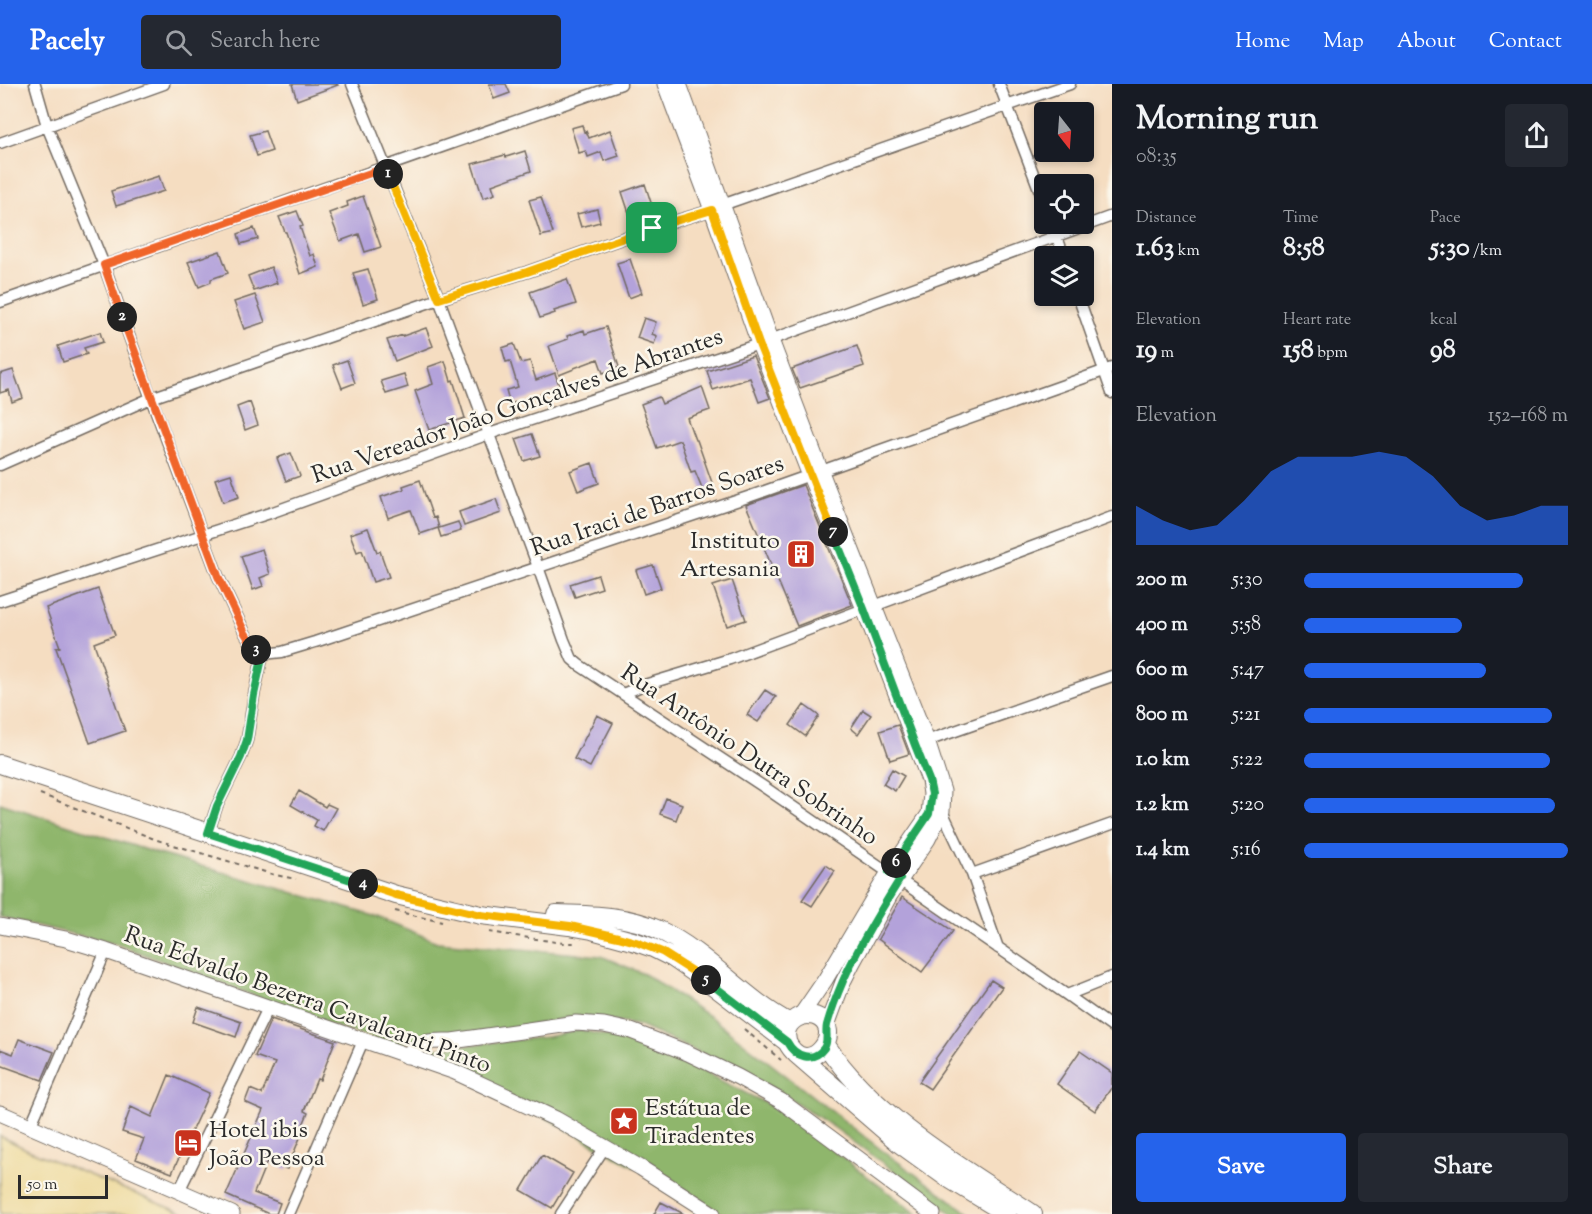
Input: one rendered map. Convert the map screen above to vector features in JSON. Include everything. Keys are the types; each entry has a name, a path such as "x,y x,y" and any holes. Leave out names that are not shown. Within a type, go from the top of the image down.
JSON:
{"main road":[{"path":"664,84 717,207"},
{"path":"679,84 717,207 765,342 921,743 943,791 942,811 928,839 894,876 825,980 786,1032 788,1052"},
{"path":"788,1052 803,1056 818,1054 826,1037 843,982 894,876 929,814 932,794 921,743"},
{"path":"0,764 396,895 481,915 592,930 653,948 673,958 715,987 788,1052 918,1157 1007,1214"},
{"path":"470,912 605,916 647,926 676,940 709,963 761,1006 796,1019 815,1016 821,1020 826,1037 852,1080 900,1122 961,1167 1033,1214"},
{"name":"Rua Edvaldo Bezerra Cavalcanti Pinto","path":"0,926 57,937 106,951 455,1072 556,1119 713,1214"},
{"path":"407,1056 415,1045 433,1041 452,1041 576,1023 604,1025 631,1031 688,1053 781,1101 933,1214"},
{"path":"0,1113 232,1214"}],"street":[{"path":"34,84 47,126 104,265 202,536 232,609 254,648 263,654 247,740 217,806 208,833"},
{"path":"0,143 164,84"},
{"path":"352,84 439,299 538,567"},
{"path":"0,302 621,84"},
{"path":"999,84 1034,175"},
{"path":"0,465 151,398 439,299 527,272 1070,84"},
{"name":"Rua Vereador João Gonçalves de Abrantes","path":"0,601 202,536 489,434 765,342 1112,216"},
{"path":"1056,236 1060,246"},
{"path":"1082,306 1108,370 1112,393"},
{"name":"Rua Iraci de Barros Soares","path":"263,654 282,652 815,474 1108,370"},
{"path":"623,694 730,659 1112,518"},
{"name":"Rua Antônio Dutra Sobrinho","path":"538,567 553,613 572,659 579,665 894,876 1112,1027"},
{"path":"921,743 1112,676"},
{"path":"942,811 972,874 999,948"},
{"path":"972,874 1112,824"},
{"path":"30,1127 106,951"},
{"path":"1067,995 1112,977"},
{"path":"179,1191 269,1006"},
{"path":"288,1214 363,1041"},
{"path":"561,1214 604,1147"}],"path":[{"path":"33,791 157,840 275,875 303,880"},
{"path":"394,911 451,924"},
{"path":"485,931 562,944 574,943"},
{"path":"738,1024 788,1052"}],"green space":[{"path":"0,803 159,854 378,917 437,942 601,956 646,975 712,1018 883,1151 970,1214 953,1214 832,1126 744,1072 637,1025 578,1016 518,1028 393,1044 339,1028 117,944 0,917"},
{"path":"580,1030 634,1042 698,1069 769,1105 801,1126 917,1214 720,1214 449,1064 418,1050 547,1037"}],"sand":[{"path":"0,1136 28,1150 185,1214 0,1214"}],"building":[{"path":"292,84 337,84 338,85 297,100"},
{"path":"489,84 506,84 510,93 494,99"},
{"path":"582,125 589,138 610,130 619,156 604,161 601,152 588,157 586,151 579,153 571,128"},
{"path":"265,131 272,151 257,156 250,135"},
{"path":"525,151 531,171 492,185 495,194 483,198 472,164"},
{"path":"159,176 164,191 116,206 111,191"},
{"path":"645,184 654,212 631,219 622,192"},
{"path":"363,196 381,247 365,252 359,234 340,241 329,213 348,206 347,202"},
{"path":"541,197 553,233 541,236 529,200"},
{"path":"597,209 600,222 581,227 577,214"},
{"path":"297,211 310,256 314,254 318,267 300,274 279,217"},
{"path":"254,228 258,239 241,244 238,234"},
{"path":"220,251 228,273 211,279 211,282 199,287 188,262"},
{"path":"630,259 642,293 629,298 617,263"},
{"path":"271,267 277,283 254,291 248,276"},
{"path":"368,269 378,299 363,304 353,273"},
{"path":"567,279 576,304 540,318 530,292"},
{"path":"255,295 265,322 244,329 234,302"},
{"path":"644,318 656,322 652,334 657,336 654,344 637,338"},
{"path":"606,327 619,367 603,373 598,359 559,375 549,346 584,330 585,334"},
{"path":"426,328 433,346 395,361 387,340"},
{"path":"100,332 103,342 84,348 87,354 63,362 58,346"},
{"path":"514,344 521,363 530,361 536,380 555,373 560,388 510,404 506,390 518,387 510,361 506,362 502,348"},
{"path":"857,346 864,366 800,388 792,369"},
{"path":"753,356 770,398 759,402 750,378 713,390 707,371"},
{"path":"347,360 355,383 342,388 333,365"},
{"path":"445,361 465,418 429,430 415,391 433,384 428,367"},
{"path":"13,370 23,398 12,402 9,390 0,393 0,374"},
{"path":"404,374 408,387 386,394 381,381"},
{"path":"702,387 710,410 687,418 715,491 705,495 695,471 691,472 680,440 657,448 641,404 659,397 662,404"},
{"path":"250,402 258,425 245,430 237,407"},
{"path":"532,434 540,456 524,461 516,439"},
{"path":"291,453 300,476 286,481 277,458"},
{"path":"592,463 599,483 578,491 570,471"},
{"path":"231,474 239,497 223,502 215,479"},
{"path":"420,480 433,518 436,517 439,528 458,522 461,531 441,537 438,528 420,534 411,510 388,518 381,497 404,489 403,486"},
{"name":"Instituto Artesania","path":"803,485 852,605 797,626 746,505"},
{"path":"496,499 501,513 464,526 459,512"},
{"path":"368,528 377,552 380,551 389,577 373,582 362,550 357,552 350,534"},
{"path":"262,549 270,574 260,578 263,586 253,590 241,556"},
{"path":"653,565 661,588 644,594 636,570"},
{"path":"598,575 602,588 575,597 570,584"},
{"path":"732,580 746,620 727,626 713,586"},
{"path":"98,589 115,635 94,643 125,731 90,743 56,648 60,647 46,608"},
{"path":"765,690 776,697 758,722 747,715"},
{"path":"804,705 819,716 805,736 790,725"},
{"path":"863,710 871,715 858,734 851,728"},
{"path":"597,715 613,723 590,767 574,759"},
{"path":"898,725 909,754 890,760 880,731"},
{"path":"892,769 904,776 895,791 883,784"},
{"path":"299,791 325,807 327,804 336,808 323,831 314,826 317,820 291,805"},
{"path":"666,798 682,804 676,820 660,814"},
{"path":"826,865 835,871 812,906 802,900"},
{"path":"902,897 953,931 922,972 878,939"},
{"path":"991,980 1002,987 930,1089 919,1082"},
{"path":"198,1007 241,1022 236,1037 193,1022"},
{"path":"271,1019 335,1041 320,1080 317,1079 304,1111 308,1113 287,1169 267,1161 254,1193 280,1203 276,1214 269,1214 226,1195 263,1110 245,1102 250,1089 262,1094 275,1063 255,1056"},
{"path":"19,1039 54,1052 42,1080 0,1065 0,1049 13,1054"},
{"path":"1080,1051 1112,1073 1112,1087 1095,1111 1057,1084"},
{"path":"169,1075 209,1093 172,1173 136,1159 144,1139 122,1132 131,1107 152,1117"},
{"path":"542,1155 573,1173 552,1208 521,1190"},
{"path":"661,1202 684,1214 654,1214"}],"place":[{"name":"Instituto Artesania","path":"801,554"},
{"name":"Estátua de Tiradentes","path":"624,1121"},
{"name":"Hotel ibis João Pessoa","path":"188,1143"}],"route":[{"path":"385,168 439,299 527,272 652,228 712,210 759,344 864,609 929,780 932,794 929,814 889,872 900,879 843,982 826,1028 828,1041 818,1054 814,1055 796,1054 787,1042 715,987 673,958 653,948 592,930 481,915 422,902 208,833 217,806 247,740 263,654 254,648 245,633 218,576 104,265 385,168"}]}
